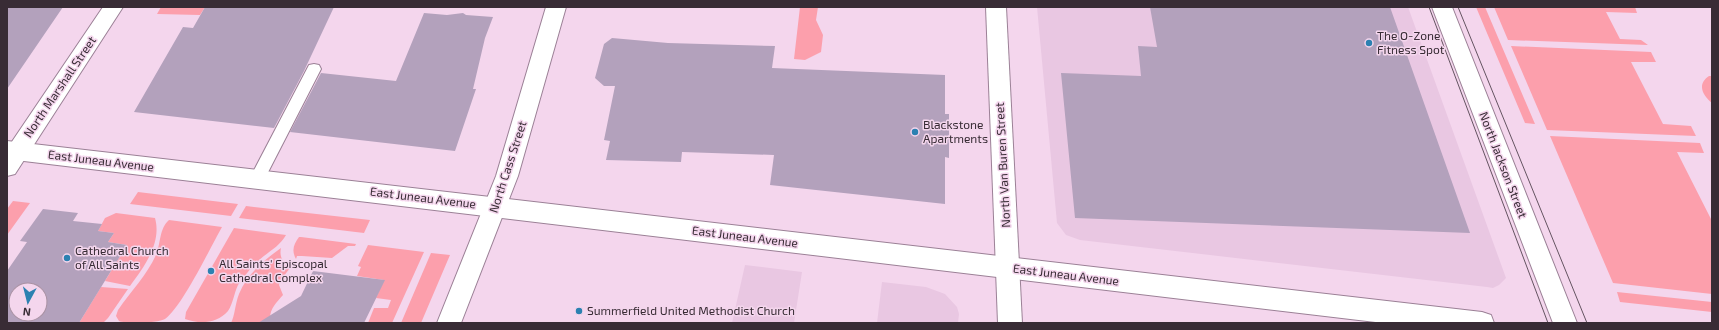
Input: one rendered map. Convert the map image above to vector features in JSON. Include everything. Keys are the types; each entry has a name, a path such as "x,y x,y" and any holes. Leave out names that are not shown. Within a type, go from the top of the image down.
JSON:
{"street":[{"name":"North Marshall Street","path":"10,156 113,7"},
{"name":"North Cass Street","path":"449,323 507,176 556,7"},
{"name":"North Van Buren Street","path":"996,7 1010,323"},
{"name":"North Jackson Street","path":"1442,7 1565,323"},
{"name":"East Juneau Avenue","path":"10,156 257,179 1482,323"}],"lane":[{"path":"257,179 314,70"}],"shaded area":[{"path":"161,7 205,7 200,15 157,14"},
{"path":"800,7 818,7 816,20 823,35 821,52 805,60 794,59"},
{"path":"1037,7 1408,7 1506,278 1499,285 1493,288 1080,240 1066,235 1057,223"},
{"path":"1476,7 1485,7 1535,124 1525,123"},
{"path":"1494,7 1635,7 1637,13 1606,12 1620,39 1641,40 1648,45 1508,40"},
{"path":"1511,46 1651,52 1656,62 1631,62 1663,124 1691,126 1696,136 1547,130"},
{"path":"1709,76 1712,76 1712,103 1702,90 1703,82"},
{"path":"1550,136 1700,143 1704,153 1677,152 1712,221 1712,294 1613,283"},
{"path":"138,192 238,204 231,216 130,204"},
{"path":"13,201 30,203 7,235 7,209"},
{"path":"246,206 370,220 364,233 239,218"},
{"path":"116,213 155,218 157,227 154,245 146,263 130,286 105,281 127,245 108,242 114,233 98,231 105,218"},
{"path":"169,220 222,227 179,303 165,319 142,323 128,323 119,321 116,316 118,310 143,276 156,255 163,228"},
{"path":"234,228 286,235 276,247 259,260 244,277 238,285 230,308 224,315 208,322 196,322 185,319 186,312"},
{"path":"299,237 356,244 355,246 348,246 332,258 297,256 296,259 294,247"},
{"path":"368,245 424,252 392,323 368,323 374,308 388,308 391,300 376,298 384,280 357,276 361,267 358,266"},
{"path":"281,248 282,260 290,268 280,281 279,285 283,295 274,305 270,314 270,318 274,323 231,323 242,287 251,274 268,257"},
{"path":"431,253 450,255 421,323 401,323"},
{"path":"745,265 802,272 794,323 732,323"},
{"path":"882,282 926,287 945,294 957,307 959,314 958,323 877,323"},
{"path":"101,287 128,289 103,323 79,323"},
{"path":"1617,292 1712,302 1712,312 1620,302"}],"building":[{"path":"7,7 63,7 7,89"},
{"path":"205,7 334,7 304,71 274,128 134,112 183,27 193,28"},
{"path":"1150,7 1390,7 1470,233 1075,218 1061,73 1141,76 1138,46 1157,47"},
{"path":"424,13 447,15 463,13 466,15 493,17 485,38 473,89 476,89 455,151 290,132 321,73 396,81"},
{"path":"612,38 668,43 775,46 772,68 945,75 945,114 949,114 949,158 945,157 945,204 770,185 774,155 682,152 681,162 606,160 610,141 604,140 615,86 604,86 595,78 604,44"},
{"name":"Cathedral Church of All Saints","path":"43,209 78,213 73,221 102,224 98,231 114,233 108,242 127,245 79,323 7,323 7,271 27,242 20,241"},
{"path":"313,271 385,280 364,323 258,323 301,296"}],"tram line":[{"path":"1429,7 1548,323"},
{"path":"1458,7 1587,323"}],"place":[{"name":"The O-Zone Fitness Spot","path":"1369,43"},
{"name":"Blackstone Apartments","path":"915,132"},
{"name":"Cathedral Church of All Saints","path":"67,258"},
{"name":"All Saints' Episcopal Cathedral Complex","path":"211,271"},
{"name":"Summerfield United Methodist Church","path":"579,311"}]}
